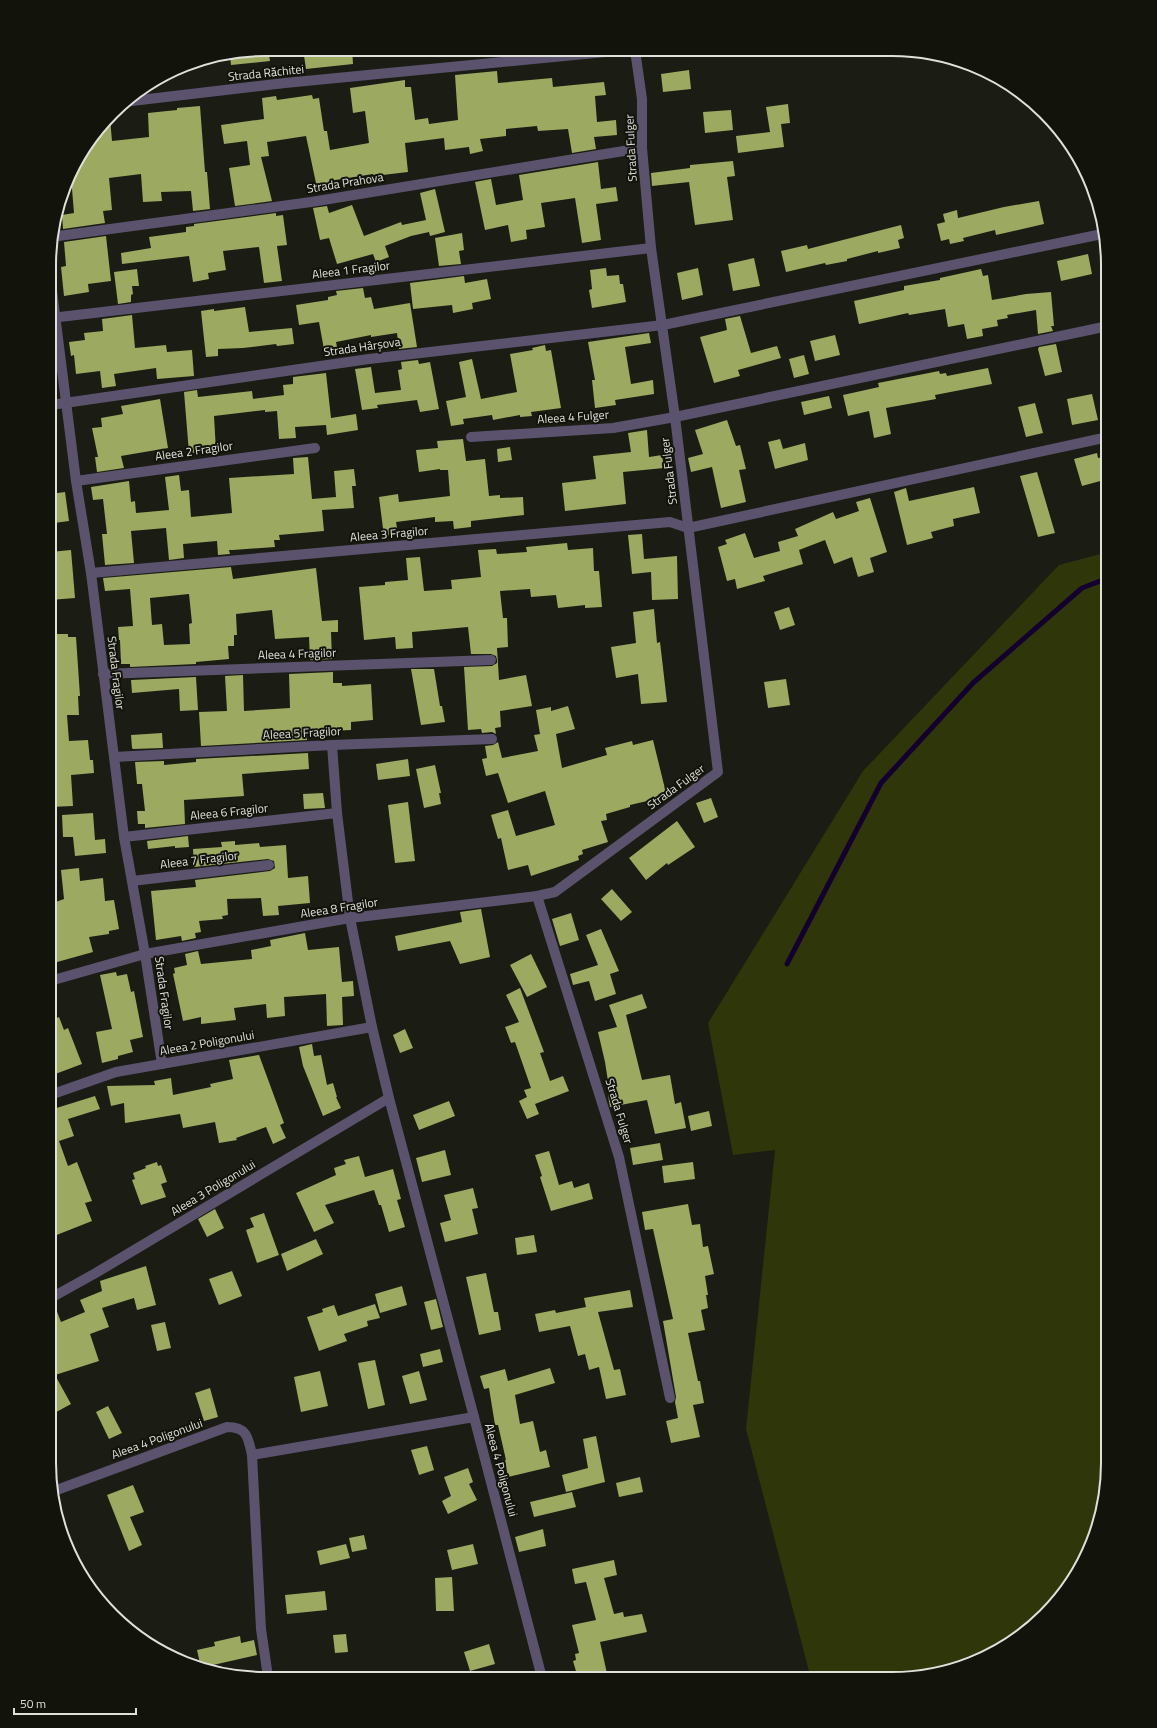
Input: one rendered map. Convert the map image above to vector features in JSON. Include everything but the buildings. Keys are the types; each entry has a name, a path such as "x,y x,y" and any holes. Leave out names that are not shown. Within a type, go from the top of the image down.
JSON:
{"street":[{"name":"Strada Răchitei","path":"136,100 285,83 564,56"},
{"name":"Strada Fulger","path":"636,56 642,99 642,148 651,248 675,417 718,772 554,892 537,896 619,1157 670,1398"},
{"name":"Strada Prahova","path":"58,236 311,202 642,148"},
{"name":"Strada Hârșova","path":"56,404 369,358 663,325 1099,235"},
{"name":"Aleea 1 Fragilor","path":"56,318 651,248"},
{"name":"Aleea 4 Fulger","path":"471,437 613,428 675,417 1101,327"},
{"name":"Strada Fragilor","path":"56,338 76,481 91,573 124,837 145,954 162,1064"},
{"path":"688,528 1101,439"},
{"name":"Aleea 2 Fragilor","path":"76,481 315,448"},
{"name":"Aleea 3 Fragilor","path":"91,573 670,522 688,528"},
{"name":"Aleea 4 Fragilor","path":"103,674 491,660"},
{"name":"Aleea 5 Fragilor","path":"114,756 492,739"},
{"path":"332,745 337,813 350,918 372,1027 474,1418"},
{"name":"Aleea 6 Fragilor","path":"124,837 337,813"},
{"name":"Aleea 7 Fragilor","path":"132,881 269,865"},
{"name":"Aleea 8 Fragilor","path":"56,979 145,954 350,918 537,896"},
{"name":"Aleea 2 Poligonului","path":"56,1093 116,1072 372,1027"},
{"name":"Aleea 3 Poligonului","path":"56,1295 390,1098"},
{"name":"Aleea 4 Poligonului","path":"252,1455 474,1418 540,1672"},
{"name":"Aleea 4 Poligonului","path":"58,1489 227,1427 238,1427 244,1431 249,1441 252,1455 262,1629 267,1672"}],"green space":[{"path":"1101,554 1101,1477 1097,1504 1085,1543 1066,1579 1040,1611 1008,1637 972,1656 933,1668 906,1672 809,1672 746,1429 775,1150 733,1155 708,1023 863,771 1059,565"}],"waterway":[{"path":"787,964 881,783 973,683 1082,588 1101,581"}]}
